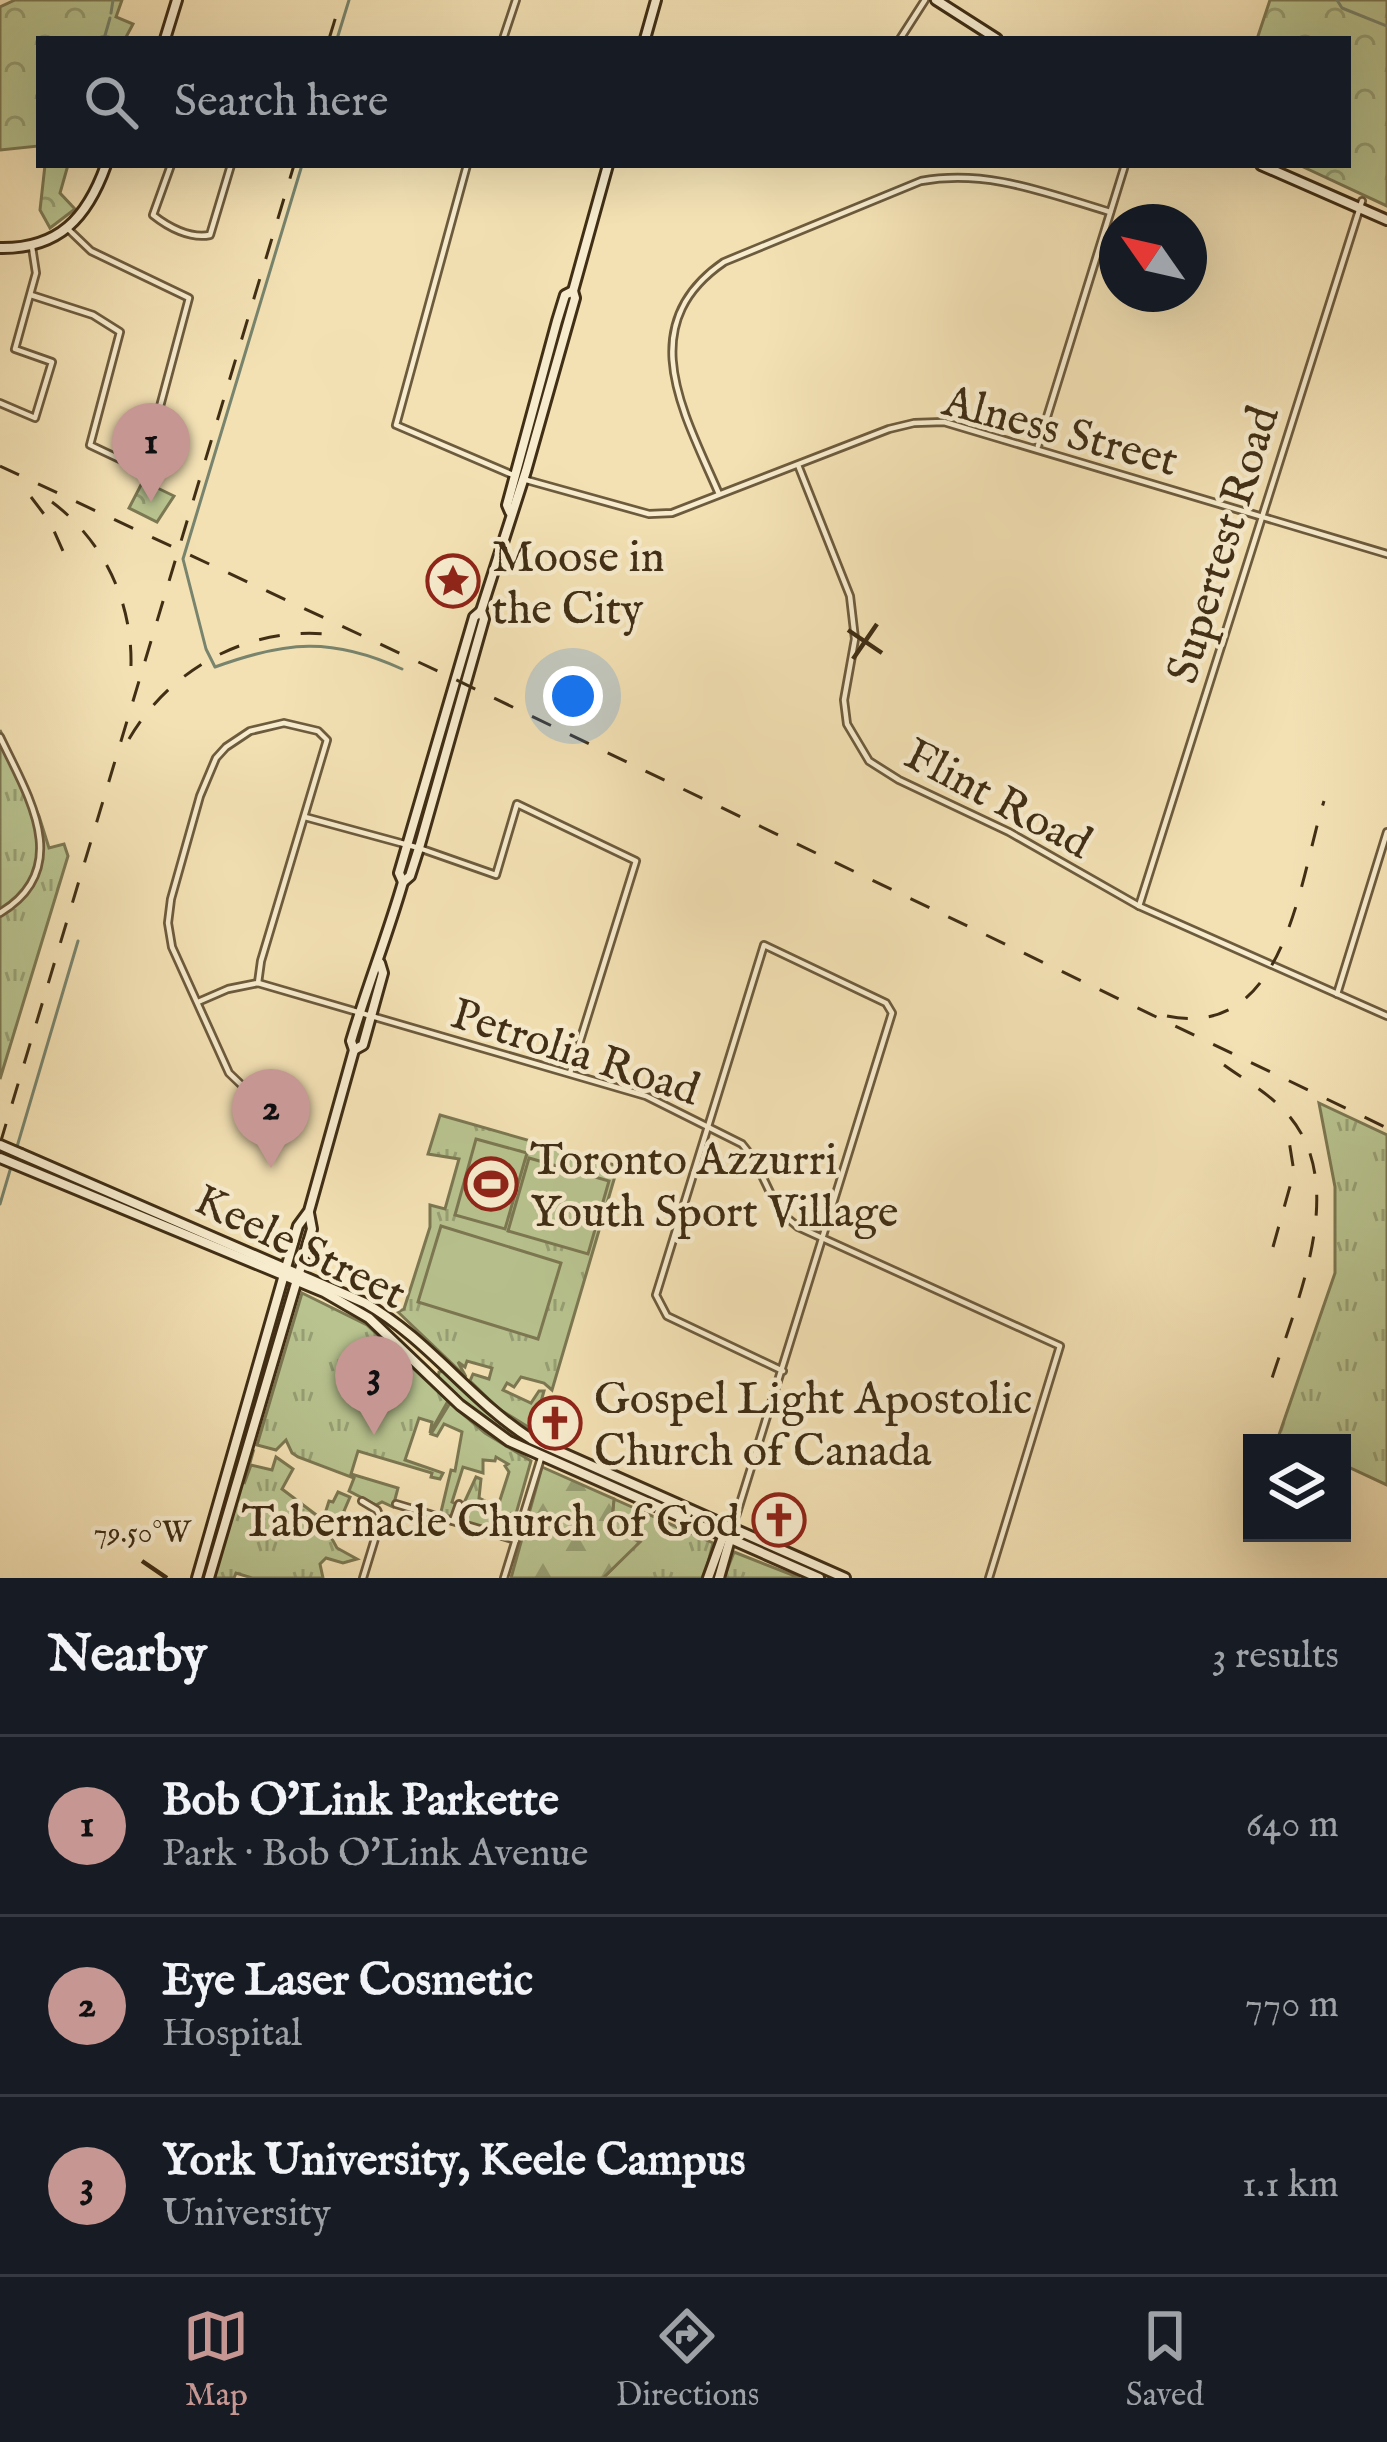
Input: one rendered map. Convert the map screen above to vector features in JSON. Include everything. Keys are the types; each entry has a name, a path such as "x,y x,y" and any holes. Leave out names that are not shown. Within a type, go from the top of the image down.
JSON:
{"main road":[{"path":"166,36 177,0"},
{"path":"646,36 656,0"},
{"path":"936,0 993,36"},
{"path":"946,0 959,13"},
{"path":"0,248 32,247 67,228 86,210 105,168"},
{"path":"197,1578 298,1226 308,1211 354,1050 351,1041 403,882 410,876 414,847 484,620 481,610 562,323 575,298 573,291 607,168"},
{"path":"1269,168 1361,204 1387,220"},
{"path":"354,1050 363,1045 383,973 380,962"},
{"name":"Keele Street","path":"0,1145 285,1271"},
{"name":"Keele Street","path":"0,1158 384,1314 513,1427 546,1447 609,1481 845,1578"},
{"path":"209,1578 311,1229 308,1211"},
{"name":"Keele Street","path":"297,1276 357,1310 484,1425 541,1458 609,1481"},
{"path":"433,1378 445,1366"},
{"path":"709,1578 728,1533"},
{"path":"718,1578 728,1533"},
{"name":"Keele Street","path":"728,1533 819,1578"}],"street":[{"path":"504,36 516,0"},
{"path":"902,36 926,0"},
{"path":"170,168 153,214 199,238 210,236 230,168"},
{"name":"Alness Street","path":"466,168 396,425 469,459 650,514 671,513 864,438 914,423 944,422 1387,554"},
{"path":"1113,204 1124,168"},
{"path":"719,494 676,383 669,351 675,320 702,277 724,262 921,181 953,176 1009,181 1099,209"},
{"name":"Supertest Road","path":"1139,906 1361,204"},
{"path":"32,295 94,315 120,332 90,445 143,470 189,298 91,251 67,228"},
{"path":"0,403 35,418 52,362 16,349 36,273 32,247"},
{"path":"1037,448 1099,248"},
{"name":"Flint Road","path":"798,465 850,596 855,639 844,700 847,724 869,760 899,780 1010,832 1139,906 1387,1016"},
{"path":"198,1003 228,989 258,983 327,740 318,731 284,723 265,727 236,738 216,758 200,796 168,912 172,947 229,1073 251,1094"},
{"path":"0,737 36,815 42,850 26,890 0,913"},
{"path":"305,817 496,875 517,804 636,861 570,1073"},
{"path":"1337,994 1387,832"},
{"path":"728,1533 783,1372 892,1010 764,945 706,1125 657,1302 672,1319 783,1372"},
{"name":"Petrolia Road","path":"258,983 641,1094 738,1141 750,1153 784,1217 1060,1346 989,1578"},
{"path":"504,1578 541,1458"},
{"path":"362,1501 377,1510 381,1519 364,1576 376,1578"},
{"path":"396,1504 515,1540"},
{"path":"453,1522 458,1504"}],"green space":[{"path":"15,0 122,0 116,17 133,24 127,36 36,36 36,146 0,150 0,7"},
{"path":"1270,0 1387,0 1387,206 1305,168 1351,168 1351,36 1258,36"},
{"path":"45,168 67,168 60,193 75,209 50,228 40,210"},
{"path":"143,481 174,496 157,522 129,508"},
{"path":"0,730 49,848 64,844 68,856 0,1079"},
{"path":"1319,1103 1387,1135 1387,1485 1351,1468 1351,1434 1279,1434 1335,1273 1335,1187"},
{"path":"440,1115 618,1166 552,1390 521,1377 514,1387 507,1383 503,1390 531,1403 544,1391 533,1430 499,1409 470,1381 473,1374 489,1379 492,1368 467,1361 465,1367 458,1362 466,1377 398,1312 404,1309 430,1227 430,1205 445,1209 459,1159 428,1154"},
{"name":"Toronto Azzurri Youth Sport Village","path":"476,1139 527,1153 505,1229 455,1215"},
{"path":"529,1158 609,1181 588,1254 508,1231"},
{"path":"441,1226 561,1263 538,1339 418,1302"},
{"path":"302,1293 367,1325 448,1401 430,1433 432,1422 419,1418 405,1460 443,1473 440,1479 358,1451 351,1474 398,1488 393,1507 382,1502 376,1505 349,1491 354,1478 298,1457 286,1440 276,1450 257,1445"},
{"path":"445,1371 507,1427 605,1479 506,1436 438,1379 439,1372"},
{"path":"450,1403 485,1433 531,1461 510,1535 461,1521 458,1516 476,1477 481,1479 479,1498 499,1503 509,1472 508,1464 496,1457 495,1461 483,1460 483,1473 463,1467 452,1502 456,1504 453,1515 441,1512 462,1432 444,1424 437,1436 431,1434"},
{"path":"253,1452 244,1484 251,1465 272,1470 276,1457 293,1469 282,1489 323,1520 329,1501 338,1492 350,1497 332,1539 337,1548 357,1559 343,1563 326,1558 320,1564 323,1578 252,1578 236,1573 234,1578 214,1578"},
{"path":"542,1467 614,1499 611,1529 640,1542 603,1578 511,1578"},
{"path":"614,1499 713,1543 704,1578 603,1578 639,1542 611,1529"},
{"path":"734,1552 800,1578 724,1578"}],"waterway":[{"path":"111,13 113,0"},
{"path":"338,36 349,0"},
{"path":"1337,0 1342,8 1387,26"},
{"path":"105,36 110,18"},
{"path":"301,168 183,559 215,667 264,652 309,646 353,652 402,669"},
{"path":"0,1204 78,941"}],"railway":[{"path":"330,36 341,0"},
{"path":"0,1144 293,168"},
{"path":"0,466 1387,1128"},
{"path":"31,497 50,522 71,569"},
{"path":"52,502 89,538 115,581 129,630 130,681"},
{"path":"129,739 169,689 220,654 279,636 342,636"},
{"path":"1167,1016 1207,1017 1238,1004 1262,980 1295,910 1324,801"},
{"path":"1224,1065 1290,1117 1308,1147 1316,1180 1311,1252 1268,1391"},
{"path":"1273,1247 1294,1172 1287,1128"}],"place":[{"name":"Bob O'Link Parkette","path":"151,502"},
{"name":"Moose in the City","path":"453,581"},
{"name":"Eye Laser Cosmetic","path":"271,1168"},
{"name":"Toronto Azzurri Youth Sport Village","path":"491,1184"},
{"name":"Gospel Light Apostolic Church of Canada","path":"555,1423"},
{"name":"York University, Keele Campus","path":"374,1435"},
{"name":"Tabernacle Church of God","path":"779,1520"}]}
